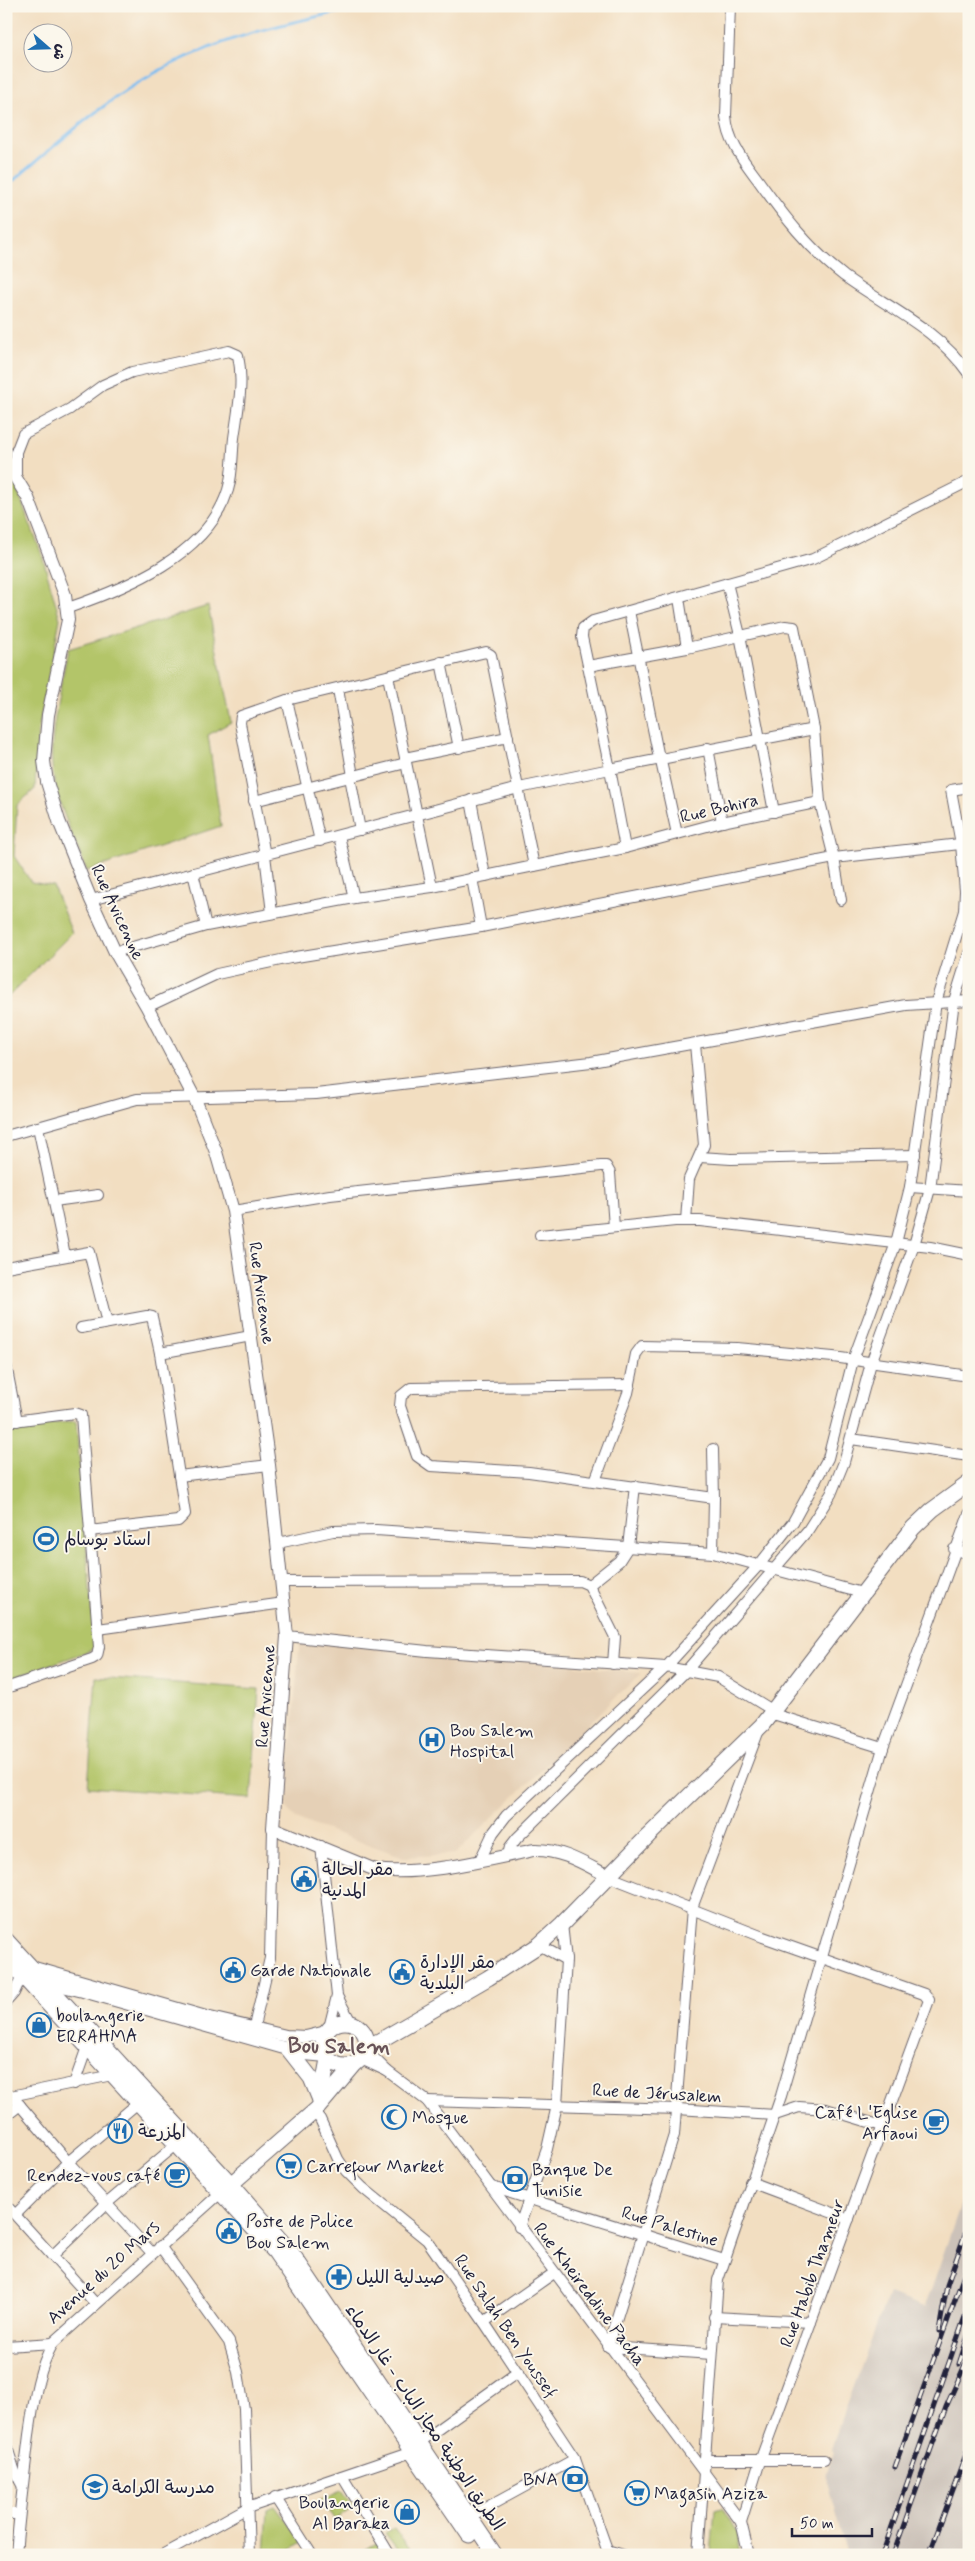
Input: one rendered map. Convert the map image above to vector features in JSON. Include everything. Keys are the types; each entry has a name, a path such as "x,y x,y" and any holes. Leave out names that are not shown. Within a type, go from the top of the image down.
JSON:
{"main road":[{"path":"327,2058 338,2065 488,1978 539,1945 610,1877 648,1836 768,1716 913,1528 932,1510 967,1483"},
{"name":"الطريق الوطنية مجاز الباب - غار الدماء","path":"6,1940 27,1971 226,2188 291,2252 483,2555"},
{"name":"الطريق الوطنية مجاز الباب - غار الدماء","path":"6,1958 27,1971"},
{"name":"الطريق الوطنية مجاز الباب - غار الدماء","path":"38,1983 87,2047 138,2104 176,2145 226,2188"},
{"path":"318,2106 327,2058 323,2048 328,2030 336,2023 351,2022 362,2050"},
{"path":"289,2050 304,2065 312,2078 318,2106"},
{"name":"Avenue du 20 Mars","path":"226,2188 318,2106 362,2050"},
{"name":"الطريق الوطنية مجاز الباب - غار الدماء","path":"415,2447 469,2517 495,2555"}],"street":[{"path":"730,6 726,116 727,128 735,149 801,237 824,260 942,341 969,374"},
{"path":"16,475 16,452 23,434 70,409 111,380 132,372 230,351 238,355 241,400 230,482 215,518 200,537 184,550 135,581 68,608"},
{"name":"Rue Avicenne","path":"6,462 16,475 28,498 68,608 68,620 48,714 44,761 52,800 91,900 115,952 147,1007 195,1099 216,1152 233,1211 269,1465 287,1636 273,1828"},
{"path":"625,848 582,636 585,625 820,556 969,481"},
{"path":"727,583 740,635 774,812"},
{"path":"679,598 687,648"},
{"path":"629,611 677,834"},
{"path":"588,666 687,648 740,635 788,626 794,627 814,729 820,802 834,858 841,900"},
{"path":"272,913 266,855 254,801 240,719 245,714 287,700 338,689 441,662 490,653 534,866"},
{"path":"441,662 459,748"},
{"path":"388,676 432,887"},
{"path":"338,689 360,830"},
{"path":"287,700 320,840"},
{"path":"91,900 519,788 660,757 814,729"},
{"path":"254,801 352,777 406,760 508,737"},
{"path":"708,748 722,822"},
{"path":"480,1860 493,1833 506,1816 666,1667 759,1565 793,1522 828,1458 853,1360 896,1243 910,1188 936,1002 964,911 965,843 951,790 969,787"},
{"path":"471,800 485,876"},
{"name":"Rue Bohira","path":"115,952 206,926 354,898 432,887 625,848 722,822 820,802"},
{"path":"339,836 354,898"},
{"path":"147,1007 217,974 238,968 481,927 834,858 965,843"},
{"path":"193,873 206,926"},
{"path":"472,878 481,927"},
{"path":"508,1856 517,1838 686,1671 776,1570 808,1530 831,1494 844,1462 871,1363 914,1245 930,1189 954,1001 969,953"},
{"path":"6,1136 137,1099 195,1099 316,1094 591,1062 817,1020 936,1002 969,1001"},
{"path":"686,1221 689,1179 704,1145 704,1128 695,1044"},
{"path":"38,1127 66,1255"},
{"path":"700,1157 731,1159 915,1155"},
{"path":"233,1211 330,1194 606,1166 610,1173 614,1226"},
{"path":"910,1188 969,1192"},
{"path":"54,1201 98,1195"},
{"path":"540,1235 614,1226 686,1221 914,1245 969,1255"},
{"path":"6,1267 66,1255 86,1252 91,1254 107,1323"},
{"path":"81,1328 146,1316 152,1317 160,1353 185,1514 182,1520 89,1531"},
{"path":"160,1353 251,1336"},
{"path":"595,1481 630,1384 636,1354 642,1346 737,1348 853,1360 969,1376"},
{"path":"6,1365 17,1421"},
{"path":"630,1384 412,1388 401,1396 400,1406 417,1456 431,1466 529,1472 714,1498"},
{"path":"6,1422 75,1414 81,1415 99,1652 92,1659 6,1688"},
{"path":"851,1439 969,1456"},
{"path":"713,1449 713,1553"},
{"path":"179,1476 269,1465"},
{"path":"589,1585 619,1561 628,1547 635,1486"},
{"path":"698,2555 718,2280 750,2182 775,2115 883,1748 954,1549 969,1514"},
{"path":"278,1543 333,1532 376,1530 713,1553 862,1592"},
{"path":"954,1549 969,1554"},
{"path":"282,1582 580,1582 589,1585 615,1637 613,1664"},
{"path":"98,1630 284,1603"},
{"path":"287,1636 427,1651 666,1667 718,1676 768,1716 883,1748"},
{"path":"712,2354 609,2347 665,2167 677,2109 692,1908 768,1716"},
{"path":"253,2034 270,1958 273,1828 321,1846 372,1869 386,1872 417,1870 548,1850 562,1853 610,1877 763,1936 822,1956"},
{"path":"14,1993 38,1983 253,2034 295,2037 328,2030 337,1996 321,1846"},
{"path":"520,2228 531,2200 557,2105 566,1960 562,1924"},
{"path":"539,1945 566,1960"},
{"name":"Rue Habib Thameur","path":"741,2522 760,2461 882,2126 929,2005 929,2000 924,1994 822,1956"},
{"path":"6,2002 14,1993 27,1971 253,2034 289,2050 327,2058"},
{"path":"337,1996 351,2022"},
{"path":"74,2084 87,2047"},
{"name":"Rue Kheireddine Pacha","path":"362,2050 426,2101 741,2522"},
{"path":"10,2097 112,2075"},
{"path":"10,2097 20,2105 68,2162 152,2253"},
{"name":"Rue de Jérusalem","path":"426,2101 677,2109 775,2115 799,2107 826,2109 882,2126"},
{"path":"16,2214 68,2162 138,2104"},
{"path":"6,2116 20,2105"},
{"name":"Rue Salah Ben Youssef","path":"318,2106 320,2119 332,2147 346,2171 363,2188 427,2240 518,2372 575,2460 608,2552"},
{"path":"52,2256 106,2204 176,2145"},
{"path":"750,2182 849,2218"},
{"name":"Rue Palestine","path":"492,2187 724,2260"},
{"name":"Avenue du 20 Mars","path":"16,2555 22,2485 37,2381 42,2363 53,2342 94,2303 226,2188"},
{"path":"6,2204 94,2303"},
{"path":"160,2246 229,2342 238,2372 244,2409 249,2555"},
{"path":"484,2322 554,2273"},
{"path":"714,2317 811,2322"},
{"path":"6,2346 53,2342"},
{"path":"162,2555 247,2508 342,2476 415,2447 518,2372"},
{"path":"6,2444 15,2472 22,2485"},
{"path":"469,2517 575,2460"},
{"path":"705,2460 824,2460"},
{"path":"342,2476 390,2555"},
{"path":"275,2497 307,2553"},
{"path":"6,2514 20,2514"},
{"path":"741,2522 749,2555"},
{"path":"608,2552 623,2555"}],"shaded area":[{"name":"Bou Salem Hospital","path":"300,1637 641,1673 455,1854 404,1857 296,1819 286,1807"},
{"path":"969,2180 969,2555 847,2555 825,2475 834,2451 831,2449 888,2294 925,2307"}],"green space":[{"path":"6,473 15,485 42,555 60,619 38,732 35,789 17,805 14,856 31,882 53,886 72,933 6,999"},
{"path":"208,606 231,722 208,735 221,826 87,871 60,804 52,766 55,715 68,649"},
{"name":"استاد بوسالم","path":"76,1421 95,1649 6,1680 6,1429"},
{"path":"96,1677 259,1689 251,1799 88,1787"},
{"path":"342,2490 354,2507 335,2520 320,2500"},
{"path":"275,2506 302,2542 283,2555 265,2555 268,2509"},
{"path":"722,2507 737,2533 741,2555 711,2555 715,2509"},
{"path":"394,2529 414,2555 401,2555 385,2534"},
{"path":"378,2542 385,2555 358,2554"}],"waterway":[{"path":"6,187 104,106 168,66 241,36 367,6"}],"railway":[{"path":"939,2331 947,2285 969,2223"},
{"path":"895,2467 969,2261"},
{"path":"882,2555 969,2305"},
{"path":"959,2364 969,2333"},
{"path":"893,2555 946,2407 969,2356"},
{"path":"929,2555 969,2446"}],"place":[{"name":"استاد بوسالم","path":"46,1539"},
{"name":"Bou Salem Hospital","path":"432,1740"},
{"name":"مقر الحالة المدنية","path":"304,1879"},
{"name":"Garde Nationale","path":"233,1970"},
{"name":"مقر الإدارة البلدية","path":"402,1972"},
{"name":"boulangerie ERRAHMA","path":"39,2025"},
{"name":"Mosque","path":"394,2117"},
{"name":"Café L'Eglise Arfaoui","path":"936,2122"},
{"name":"المزرعة","path":"120,2131"},
{"name":"Carrefour Market","path":"289,2166"},
{"name":"Rendez-vous café","path":"177,2175"},
{"name":"Banque De Tunisie","path":"515,2179"},
{"name":"Poste de Police Bou Salem","path":"229,2231"},
{"name":"صيدلية الليل","path":"339,2277"},
{"name":"BNA","path":"575,2479"},
{"name":"مدرسة الكرامة","path":"95,2487"},
{"name":"Magasin Aziza","path":"637,2493"},
{"name":"Boulangerie Al Baraka","path":"407,2512"}],"district":[{"name":"Bou Salem","path":"339,2045"}]}
